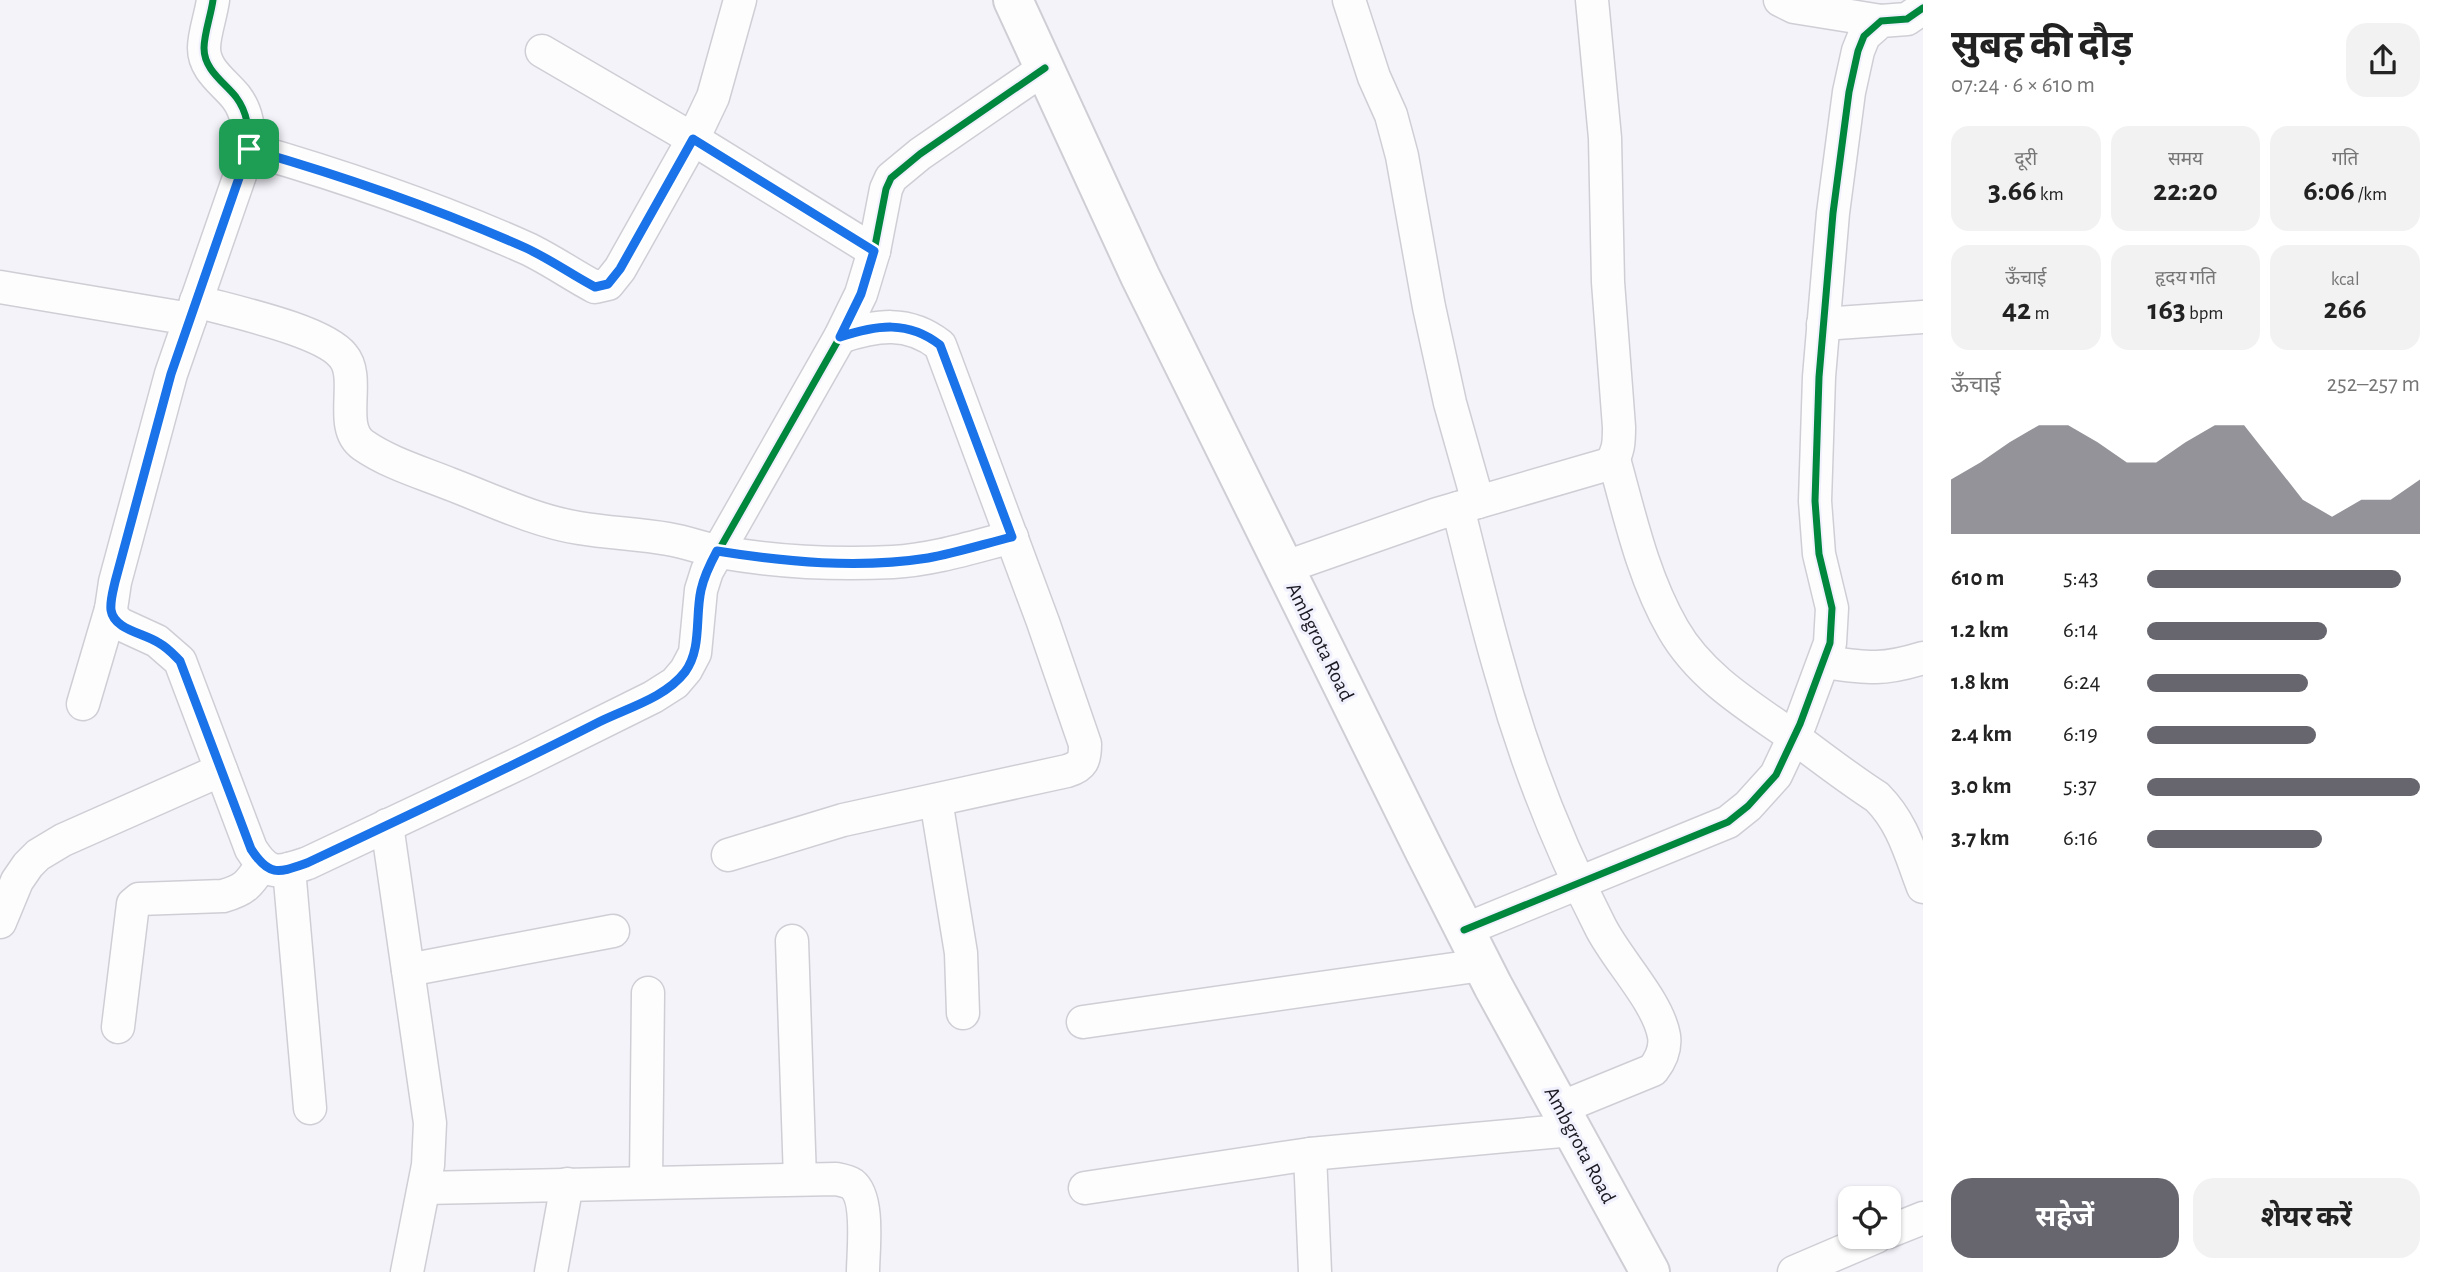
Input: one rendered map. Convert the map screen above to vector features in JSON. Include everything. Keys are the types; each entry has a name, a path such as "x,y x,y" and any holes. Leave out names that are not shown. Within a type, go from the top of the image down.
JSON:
{"main road":[{"name":"Ambgrota Road","path":"1013,0 1140,276 1464,930 1650,1272"}],"street":[{"path":"83,704 111,609 115,582 167,387 249,149 248,119 237,98 208,65 204,48 212,0"},
{"path":"249,149 344,177 528,249 595,287 608,284 620,269 693,139 713,97 740,0"},
{"path":"1085,1188 1566,1119 1653,1070 1660,1061 1664,1047 1664,1036 1650,1002 1602,932 1578,883 1521,737 1501,675 1398,142 1391,116 1357,30 1349,0"},
{"path":"1283,568 1468,505 1609,464 1614,459 1618,448 1619,427 1608,282 1605,138 1592,0"},
{"path":"1780,0 1794,6 1881,21 1907,19 1923,8"},
{"path":"1464,930 1728,822 1748,806 1776,775 1830,643 1832,608 1819,554 1815,501 1823,324 1833,213 1849,92 1864,36 1881,21"},
{"path":"542,51 693,139 874,251"},
{"path":"118,1027 133,904 139,899 223,896 236,893 275,868 307,863 524,761 653,697 675,683 695,653 701,590 707,570 840,337 861,294 891,178 920,154 1045,68"},
{"path":"0,287 193,310 306,334 342,354 349,364 353,433 359,443 387,459 528,514 577,528 669,539 717,551 778,561 833,563 895,562 930,558 1012,537"},
{"path":"1823,324 1923,317"},
{"path":"728,855 843,820 1067,771 1079,767 1085,759 1085,744 940,345 929,336 893,325 868,328 840,337"},
{"path":"1614,459 1640,552 1656,596 1674,632 1716,680 1735,696 1877,797 1891,811 1900,825 1923,887"},
{"path":"111,609 113,617 120,625 157,641 180,661 251,849 275,868 310,1108"},
{"path":"1824,662 1872,669 1899,666 1923,658"},
{"path":"0,922 17,881 38,855 63,840 222,770"},
{"path":"936,800 961,953 963,1013"},
{"path":"387,825 431,1143 407,1272"},
{"path":"408,970 613,931"},
{"path":"792,941 800,1178"},
{"path":"1083,1022 1482,965"},
{"path":"646,1182 648,993"},
{"path":"1310,1154 1315,1272"},
{"path":"424,1188 836,1179 852,1184 860,1196 864,1213 863,1272"},
{"path":"551,1272 567,1184"},
{"path":"1901,1227 1923,1218"},
{"path":"1794,1272 1848,1249"}],"cycle path":[{"path":"213,0 205,37 205,56 211,69 243,109 248,128 249,149 171,374 115,582 111,609 113,617 120,624 157,641 180,661 251,849 263,864 275,870 308,863 524,761 653,697 675,683 695,653 701,590 707,571 840,337 861,294 891,178 920,154 1045,68"},
{"path":"1464,930 1728,822 1748,806 1776,775 1800,724 1830,643 1832,608 1819,554 1815,501 1819,377 1833,213 1849,92 1864,36 1881,21 1907,19 1923,8"}],"route":[{"path":"693,139 874,251 861,294 840,337 868,328 893,325 929,336 940,345 1012,537 930,558 895,562 778,561 717,551 701,590 695,653 675,683 653,697 524,761 307,863 274,871 261,866 251,849 180,661 157,641 120,625 113,617 111,609 115,582 171,374 249,149 394,195 528,249 595,287 608,284 620,269 693,139"}]}
